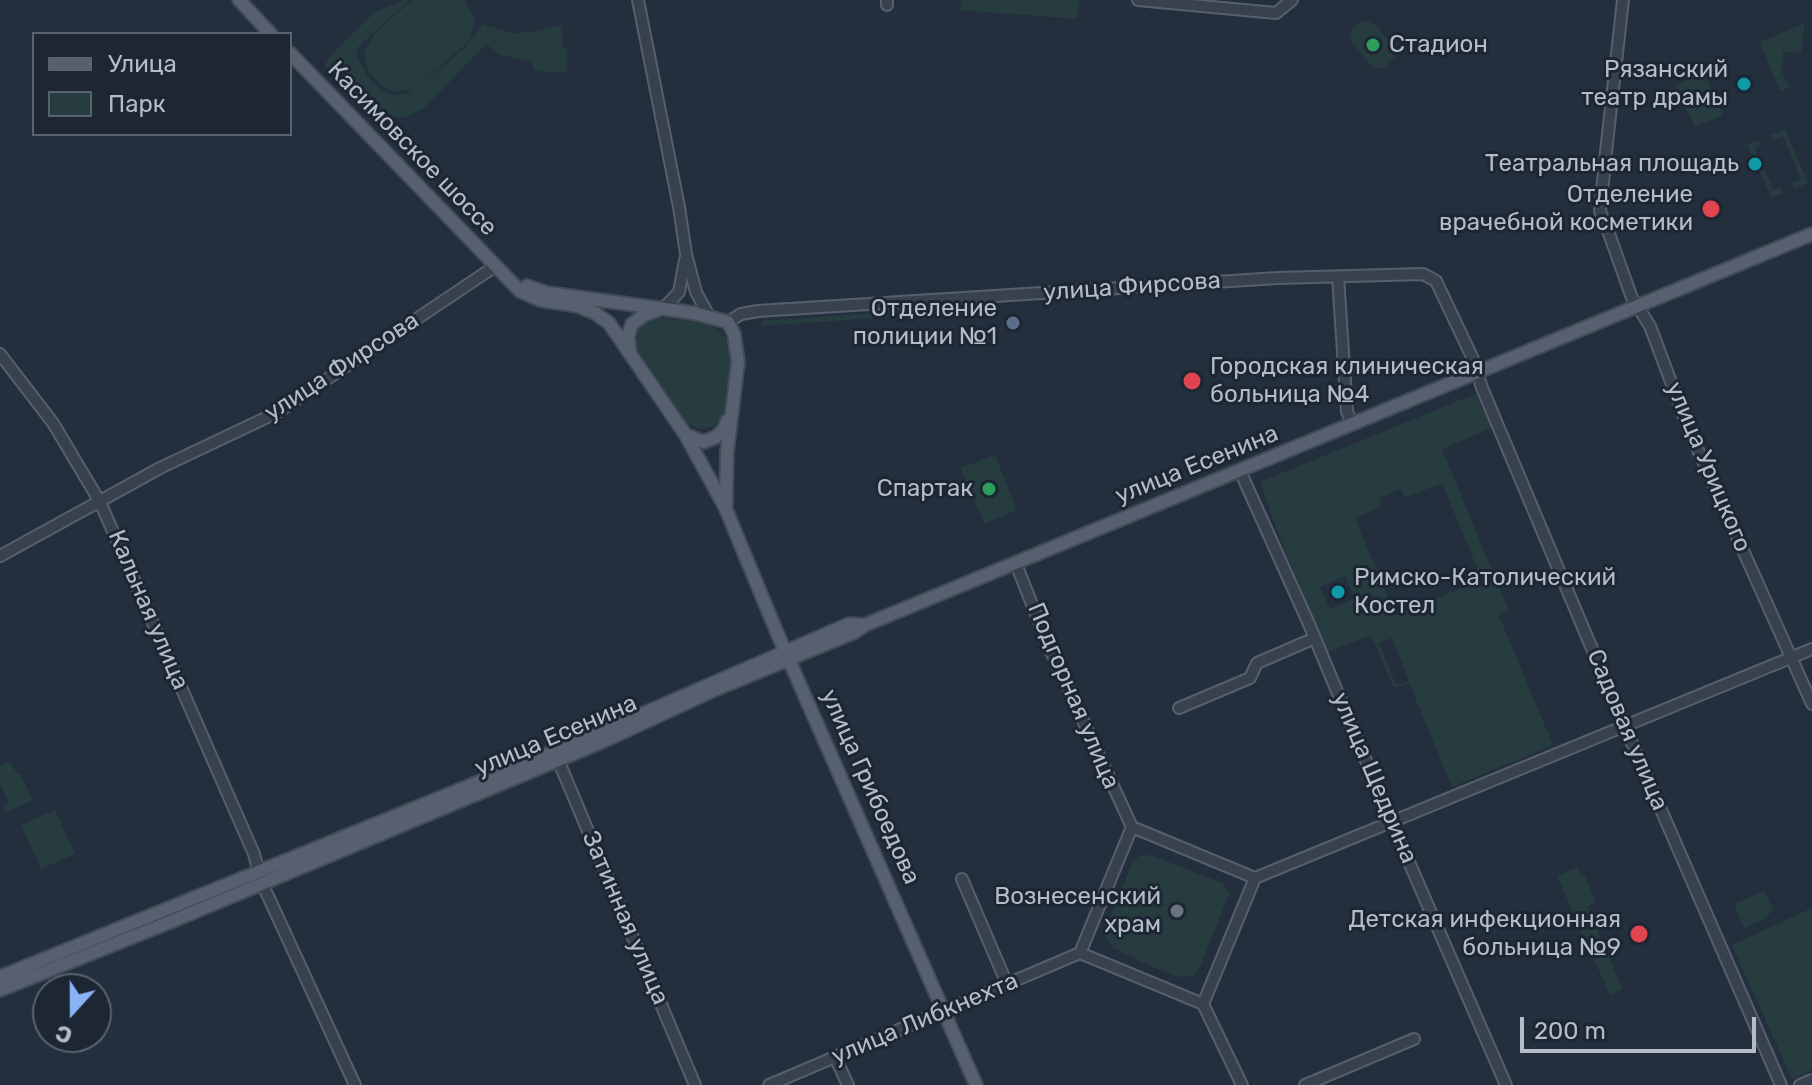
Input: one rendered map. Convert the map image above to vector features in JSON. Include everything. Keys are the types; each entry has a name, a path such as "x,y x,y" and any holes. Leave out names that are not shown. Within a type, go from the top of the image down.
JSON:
{"main road":[{"path":"239,0 269,32"},
{"name":"Касимовское шоссе","path":"292,55 520,291 540,300 578,306 609,323 694,441 725,507"},
{"name":"улица Есенина","path":"260,877 787,656 855,632 865,625 1812,234"},
{"name":"Касимовское шоссе","path":"498,270 547,293 709,316 728,322"},
{"path":"630,355 628,336 632,324 644,315 663,309"},
{"path":"725,507 727,452 738,362 734,334 728,322"},
{"path":"694,441 716,437 724,429 732,406"},
{"path":"694,441 727,452"},
{"name":"улица Грибоедова","path":"725,507 787,656 976,1085"},
{"path":"0,977 99,936 260,877"},
{"path":"0,990 105,949 260,877"}],"street":[{"path":"638,0 686,254 696,292 709,316"},
{"path":"1138,0 1276,13 1292,0"},
{"path":"1602,216 1604,168 1623,0"},
{"name":"улица Урицкого","path":"1607,228 1637,306 1650,326 1689,430 1812,704"},
{"path":"663,309 679,292 686,254"},
{"name":"улица Фирсова","path":"0,556 160,468 278,412 498,270"},
{"name":"улица Фирсова","path":"728,322 741,314 758,311 1245,279 1423,274 1436,281 1478,373"},
{"path":"1338,277 1347,412 1353,424"},
{"name":"Кальная улица","path":"0,354 53,423 100,502 254,854 260,877 355,1085"},
{"name":"Садовая улица","path":"1478,373 1625,727 1781,1085"},
{"name":"улица Щедрина","path":"1240,471 1315,638 1506,1085"},
{"name":"Подгорная улица","path":"1016,564 1049,647 1132,827"},
{"path":"1179,708 1250,678 1257,663 1315,638"},
{"path":"1242,1085 1203,1004 1080,953 1132,827 1255,878 1812,649"},
{"name":"Затинная улица","path":"556,755 695,1085"},
{"path":"1203,1004 1255,878"},
{"path":"962,879 1007,984"},
{"path":"99,936 105,949"},
{"name":"улица Либкнехта","path":"769,1085 1080,953"},
{"path":"1305,1085 1414,1039"},
{"path":"835,1057 848,1085"},
{"path":"1800,1085 1812,1080"}],"green space":[{"path":"409,0 356,49 367,75 378,87 392,95 412,90 395,92 382,86 368,71 364,51 375,33 412,0 465,0 475,21 469,41 417,88 466,47 483,24 513,33 562,25 562,45 568,51 566,73 534,71 531,61 501,55 486,44 425,107 404,118 389,116 375,119 324,66 332,54 375,12"},
{"path":"961,0 1079,0 1077,19 960,10"},
{"name":"Стадион","path":"1365,20 1376,25 1394,48 1396,56 1386,67 1377,69 1372,66 1351,42 1353,27"},
{"path":"1805,23 1801,53 1783,52 1782,72 1789,87 1780,91 1760,42"},
{"path":"1704,72 1723,115 1695,127 1675,85"},
{"path":"1785,129 1808,183 1795,189 1792,183 1801,179 1783,136 1773,140 1771,135"},
{"path":"1759,140 1761,145 1755,149 1774,190 1781,188 1783,193 1772,198 1747,145"},
{"path":"904,311 907,316 760,326 762,321"},
{"path":"645,319 697,321 721,332 728,342 732,356 726,406 722,418 713,427 699,429 686,423 635,353 633,336 638,326"},
{"path":"1475,394 1492,428 1442,449 1509,611 1499,616 1553,745 1452,787 1409,683 1394,688 1371,635 1328,652 1279,536 1260,482","holes":["1442,483 1482,580 1395,615 1355,518 1382,507 1379,498 1401,489 1405,498","1345,576 1355,598 1330,609 1320,587","1392,638 1409,681 1396,685 1379,643"]},
{"name":"Спартак","path":"995,455 1017,510 984,524 961,468"},
{"path":"8,762 17,774 20,773 33,800 5,813 2,807 9,803 0,784 0,766"},
{"path":"55,810 75,854 41,869 21,825"},
{"path":"1151,855 1222,883 1229,894 1199,970 1193,976 1179,977 1150,966 1113,948 1106,938 1105,930 1132,863 1139,856"},
{"path":"1577,867 1582,877 1585,876 1596,902 1587,907 1623,989 1610,995 1557,876"},
{"path":"1765,891 1773,910 1763,920 1744,928 1734,904"},
{"path":"1812,908 1812,1070 1792,1079 1732,945"}],"place":[{"name":"Стадион","path":"1373,45"},
{"name":"Рязанский театр драмы","path":"1744,84"},
{"name":"Театральная площадь","path":"1755,164"},
{"name":"Отделение врачебной косметики","path":"1711,209"},
{"name":"Отделение полиции №1","path":"1013,323"},
{"name":"Городская клиническая больница №4","path":"1192,381"},
{"name":"Спартак","path":"989,489"},
{"name":"Римско-Католический Костел","path":"1338,592"},
{"name":"Вознесенский храм","path":"1177,911"},
{"name":"Детская инфекционная больница №9","path":"1639,934"}]}
